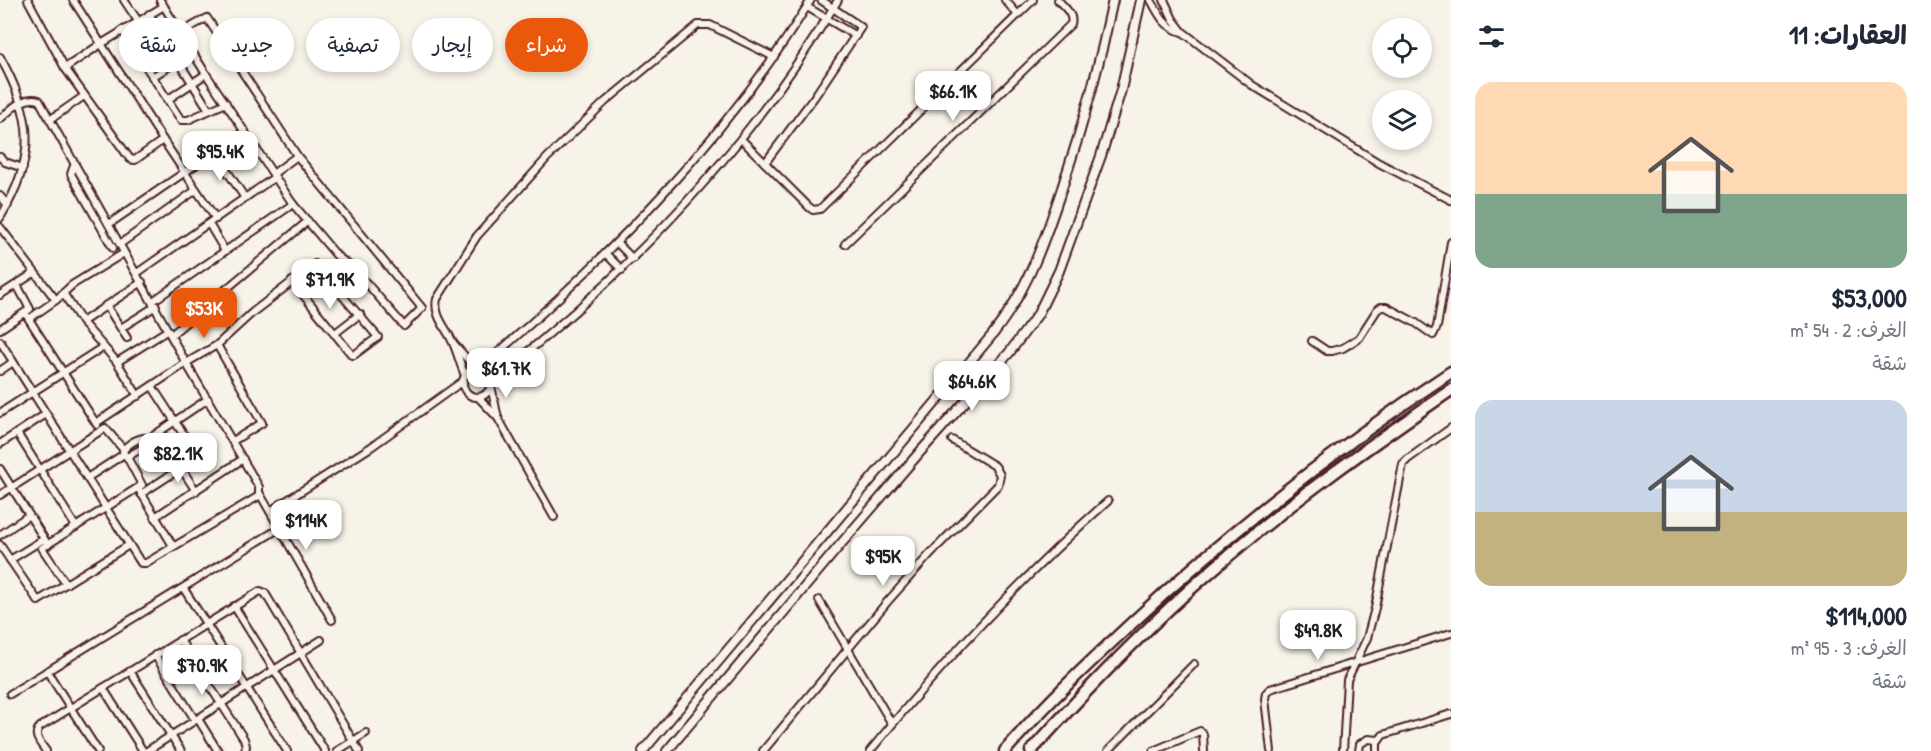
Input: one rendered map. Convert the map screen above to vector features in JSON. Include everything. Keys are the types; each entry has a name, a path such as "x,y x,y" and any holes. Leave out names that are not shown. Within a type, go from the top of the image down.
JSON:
{"highway":[{"path":"1005,751 1050,701 1237,530 1351,440 1451,372"},
{"path":"1030,751 1153,623 1219,563 1305,493 1451,390"}],"street":[{"path":"28,0 65,68 132,161 163,140"},
{"path":"73,0 216,219"},
{"path":"124,0 136,18"},
{"path":"270,511 371,447 464,378 470,371 478,369 544,313 617,243 695,159 774,57 811,0"},
{"path":"765,163 815,96 861,27 820,0"},
{"path":"774,57 710,25 701,24 680,38 605,102 534,171 481,230 436,302 437,313 454,344 464,378 465,391 470,396 478,397 487,392 491,384 622,270 696,192 741,139 783,83 838,0"},
{"path":"1005,0 1018,15"},
{"path":"741,139 811,208 820,209 1033,0"},
{"path":"845,244 1071,24 1071,14 1058,0"},
{"path":"643,751 988,340 1013,307 1035,266 1066,176 1094,82 1113,0"},
{"path":"667,751 840,545 1014,346 1038,314 1059,271 1101,156 1121,90 1141,0"},
{"path":"1151,0 1164,23 1183,32"},
{"path":"1156,10 1165,2 1173,19 1183,32 1252,85 1379,163 1451,200"},
{"path":"142,18 162,3 171,18"},
{"path":"807,7 856,36"},
{"path":"148,14 150,18"},
{"path":"198,22 207,18 297,156 422,309 403,326 355,270 337,256 293,204 198,61"},
{"path":"65,68 119,32"},
{"path":"0,57 17,88 26,117 28,138 23,168 8,206 0,218"},
{"path":"149,72 178,116 184,121 226,103"},
{"path":"152,77 160,72"},
{"path":"185,72 209,111"},
{"path":"167,100 206,74"},
{"path":"51,119 84,96"},
{"path":"0,119 21,102 30,99 39,100 332,620"},
{"path":"109,224 245,131"},
{"path":"215,153 245,198"},
{"path":"136,273 245,198 297,156"},
{"path":"0,157 5,162 23,168"},
{"path":"75,163 71,174 113,248"},
{"path":"120,244 196,190"},
{"path":"0,196 8,206"},
{"path":"120,328 293,204"},
{"path":"117,362 170,333 308,221"},
{"path":"209,224 225,251"},
{"path":"0,227 56,300"},
{"path":"1312,341 1327,351 1343,348 1359,338 1381,307 1386,307 1416,322 1433,334 1437,327 1451,242"},
{"path":"617,243 633,259"},
{"path":"0,329 56,300 72,285 124,253"},
{"path":"606,254 622,270"},
{"path":"96,423 217,345 253,312 292,282 316,264 378,337 353,355 292,282"},
{"path":"0,295 34,273"},
{"path":"82,321 142,282"},
{"path":"17,285 30,307 27,316"},
{"path":"63,293 82,321 117,362 138,396"},
{"path":"106,305 127,338"},
{"path":"334,334 360,314"},
{"path":"27,316 101,431"},
{"path":"0,341 139,562 143,564 256,499 260,494"},
{"path":"454,344 478,369 488,375 498,418"},
{"path":"217,345 262,423 233,441"},
{"path":"0,413 103,347"},
{"path":"0,371 13,362"},
{"path":"10,560 76,527 198,457 152,386"},
{"path":"478,397 498,418 554,517"},
{"path":"87,478 125,453 141,438 147,440 208,399"},
{"path":"0,444 46,414"},
{"path":"0,495 106,428 125,453 142,483 140,491 173,546"},
{"path":"1343,751 1347,680 1367,638 1376,608 1403,464 1451,428"},
{"path":"17,433 76,527"},
{"path":"763,751 909,577 1000,482 999,472 995,466 952,440"},
{"path":"155,517 243,459"},
{"path":"181,468 196,491"},
{"path":"0,469 46,542"},
{"path":"870,751 942,665 995,608 1050,553 1108,501"},
{"path":"0,535 29,515"},
{"path":"10,694 280,528"},
{"path":"46,542 42,549 66,584"},
{"path":"0,544 38,600 129,545"},
{"path":"184,589 287,751"},
{"path":"46,751 37,737 37,730 258,591 264,592 359,751"},
{"path":"819,600 892,724"},
{"path":"234,606 325,751"},
{"path":"1270,751 1265,699 1268,690 1451,633"},
{"path":"180,640 245,742 245,751"},
{"path":"103,688 145,751 321,640"},
{"path":"154,655 218,751"},
{"path":"1108,751 1194,664"},
{"path":"47,671 98,751"},
{"path":"130,671 181,751"},
{"path":"1377,751 1378,740 1383,735 1451,714"},
{"path":"1153,751 1200,731 1204,751"},
{"path":"337,751 366,733"},
{"path":"1359,751 1360,744 1365,740 1378,740"}]}
